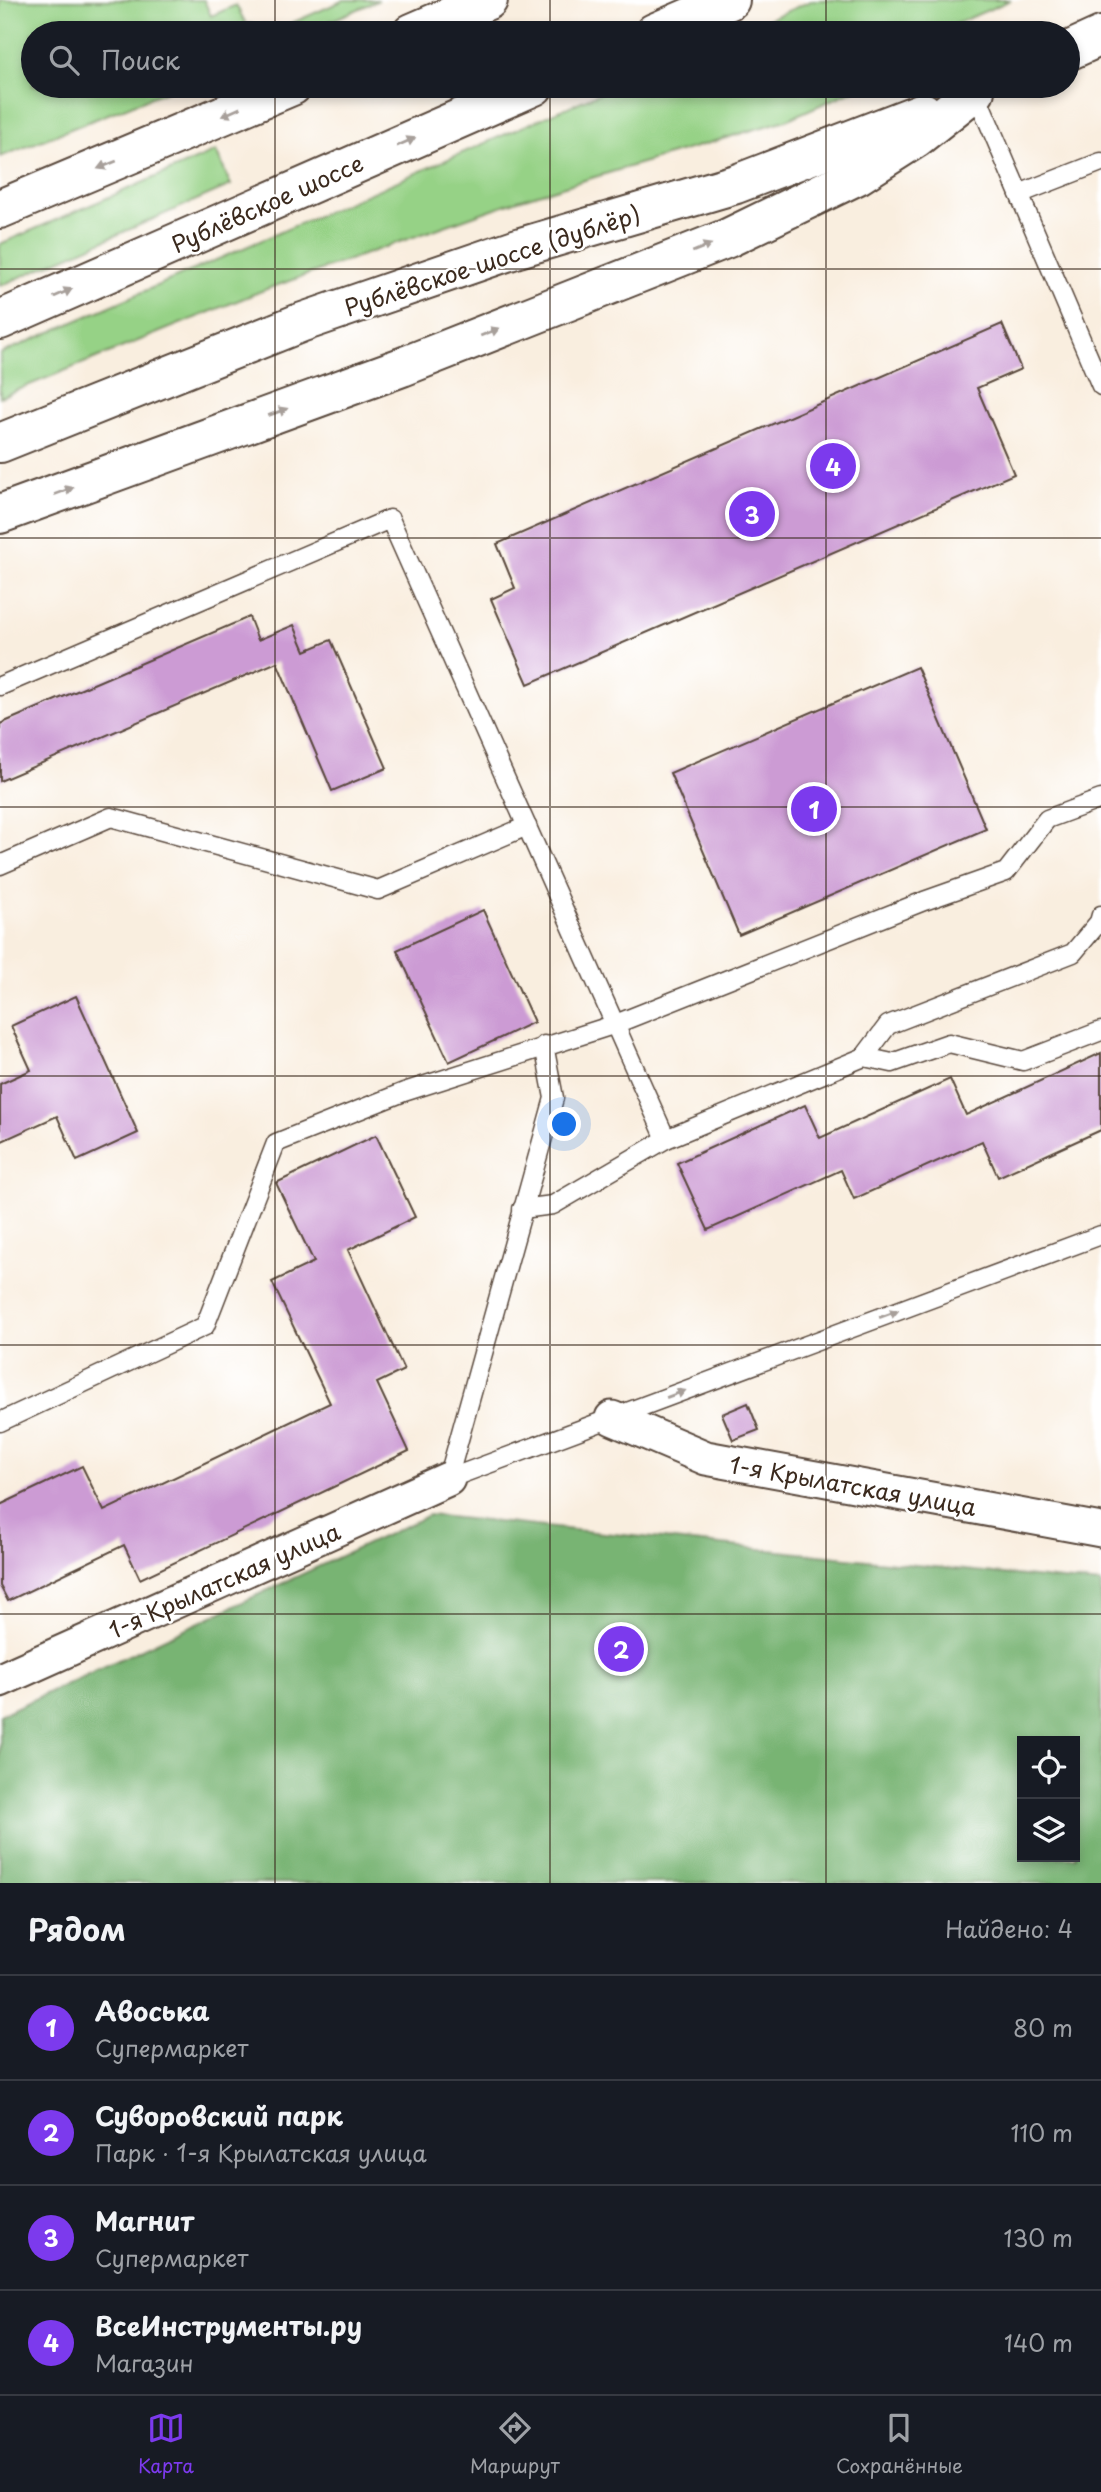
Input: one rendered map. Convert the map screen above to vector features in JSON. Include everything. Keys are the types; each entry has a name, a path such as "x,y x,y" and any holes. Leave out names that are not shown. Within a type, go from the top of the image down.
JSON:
{"main road":[{"path":"440,21 488,0"},
{"path":"682,21 730,0"},
{"path":"1080,46 1101,36"},
{"path":"0,209 264,98"},
{"name":"Рублёвское шоссе","path":"0,320 507,98"},
{"name":"Рублёвское шоссе (дублёр)","path":"0,443 300,323 518,248 736,184 849,143 957,98"},
{"path":"0,514 402,367 728,238 858,175 916,138 968,98"}],"street":[{"name":"1-я Крылатская улица","path":"612,1418 706,1458 1101,1530"},
{"name":"1-я Крылатская улица","path":"0,1680 448,1479"}],"lane":[{"path":"985,98 1019,194 1101,386"},
{"path":"1019,194 1101,162"},
{"path":"0,686 390,519 613,1026 666,1139"},
{"path":"0,1422 205,1326 276,1143 404,1092 544,1045 613,1026 923,901 1006,872 1047,818 1101,799"},
{"path":"0,865 111,817 378,890 527,826"},
{"path":"522,1209 553,1205 666,1139 864,1057 888,1026 1073,953 1099,922 1101,915"},
{"path":"864,1057 892,1063 949,1043 1023,1061 1101,1031"},
{"path":"448,1479 554,1098 544,1045"},
{"path":"448,1479 1101,1235"}],"green space":[{"path":"0,0 204,0 211,16 236,5 244,21 21,21 21,98 149,98 0,157"},
{"path":"344,0 379,0 331,21 297,21"},
{"path":"813,0 1011,0 963,21 764,21"},
{"path":"588,98 836,98 786,120 518,200 264,290 0,397 0,354"},
{"path":"216,151 231,185 0,286 0,244"},
{"path":"429,1515 1101,1584 1101,1883 0,1883 0,1715"}],"building":[{"path":"1002,324 1021,369 977,388 1014,474 528,684 491,599 515,588 497,544"},
{"path":"249,617 258,640 294,625 305,651 331,640 387,768 332,791 277,662 0,781 0,724"},
{"path":"917,667 986,829 739,935 670,773"},
{"path":"483,910 534,1022 449,1062 397,950"},
{"path":"76,996 138,1133 77,1161 57,1116 0,1142 0,1084 31,1070 11,1026"},
{"path":"1101,1053 1101,1130 998,1177 982,1141 854,1199 841,1170 708,1230 677,1163 805,1105 820,1138 950,1079 966,1115"},
{"path":"376,1135 415,1217 348,1250 404,1370 377,1383 409,1451 140,1579 124,1545 8,1601 0,1586 0,1505 82,1466 104,1511 330,1403 272,1282 314,1262 276,1183"},
{"path":"748,1403 759,1430 733,1440 722,1414"}],"place":[{"name":"ВсеИнструменты.ру","path":"833,466"},
{"name":"Магнит","path":"752,514"},
{"name":"Авоська","path":"814,809"},
{"name":"Суворовский парк","path":"621,1649"}]}
